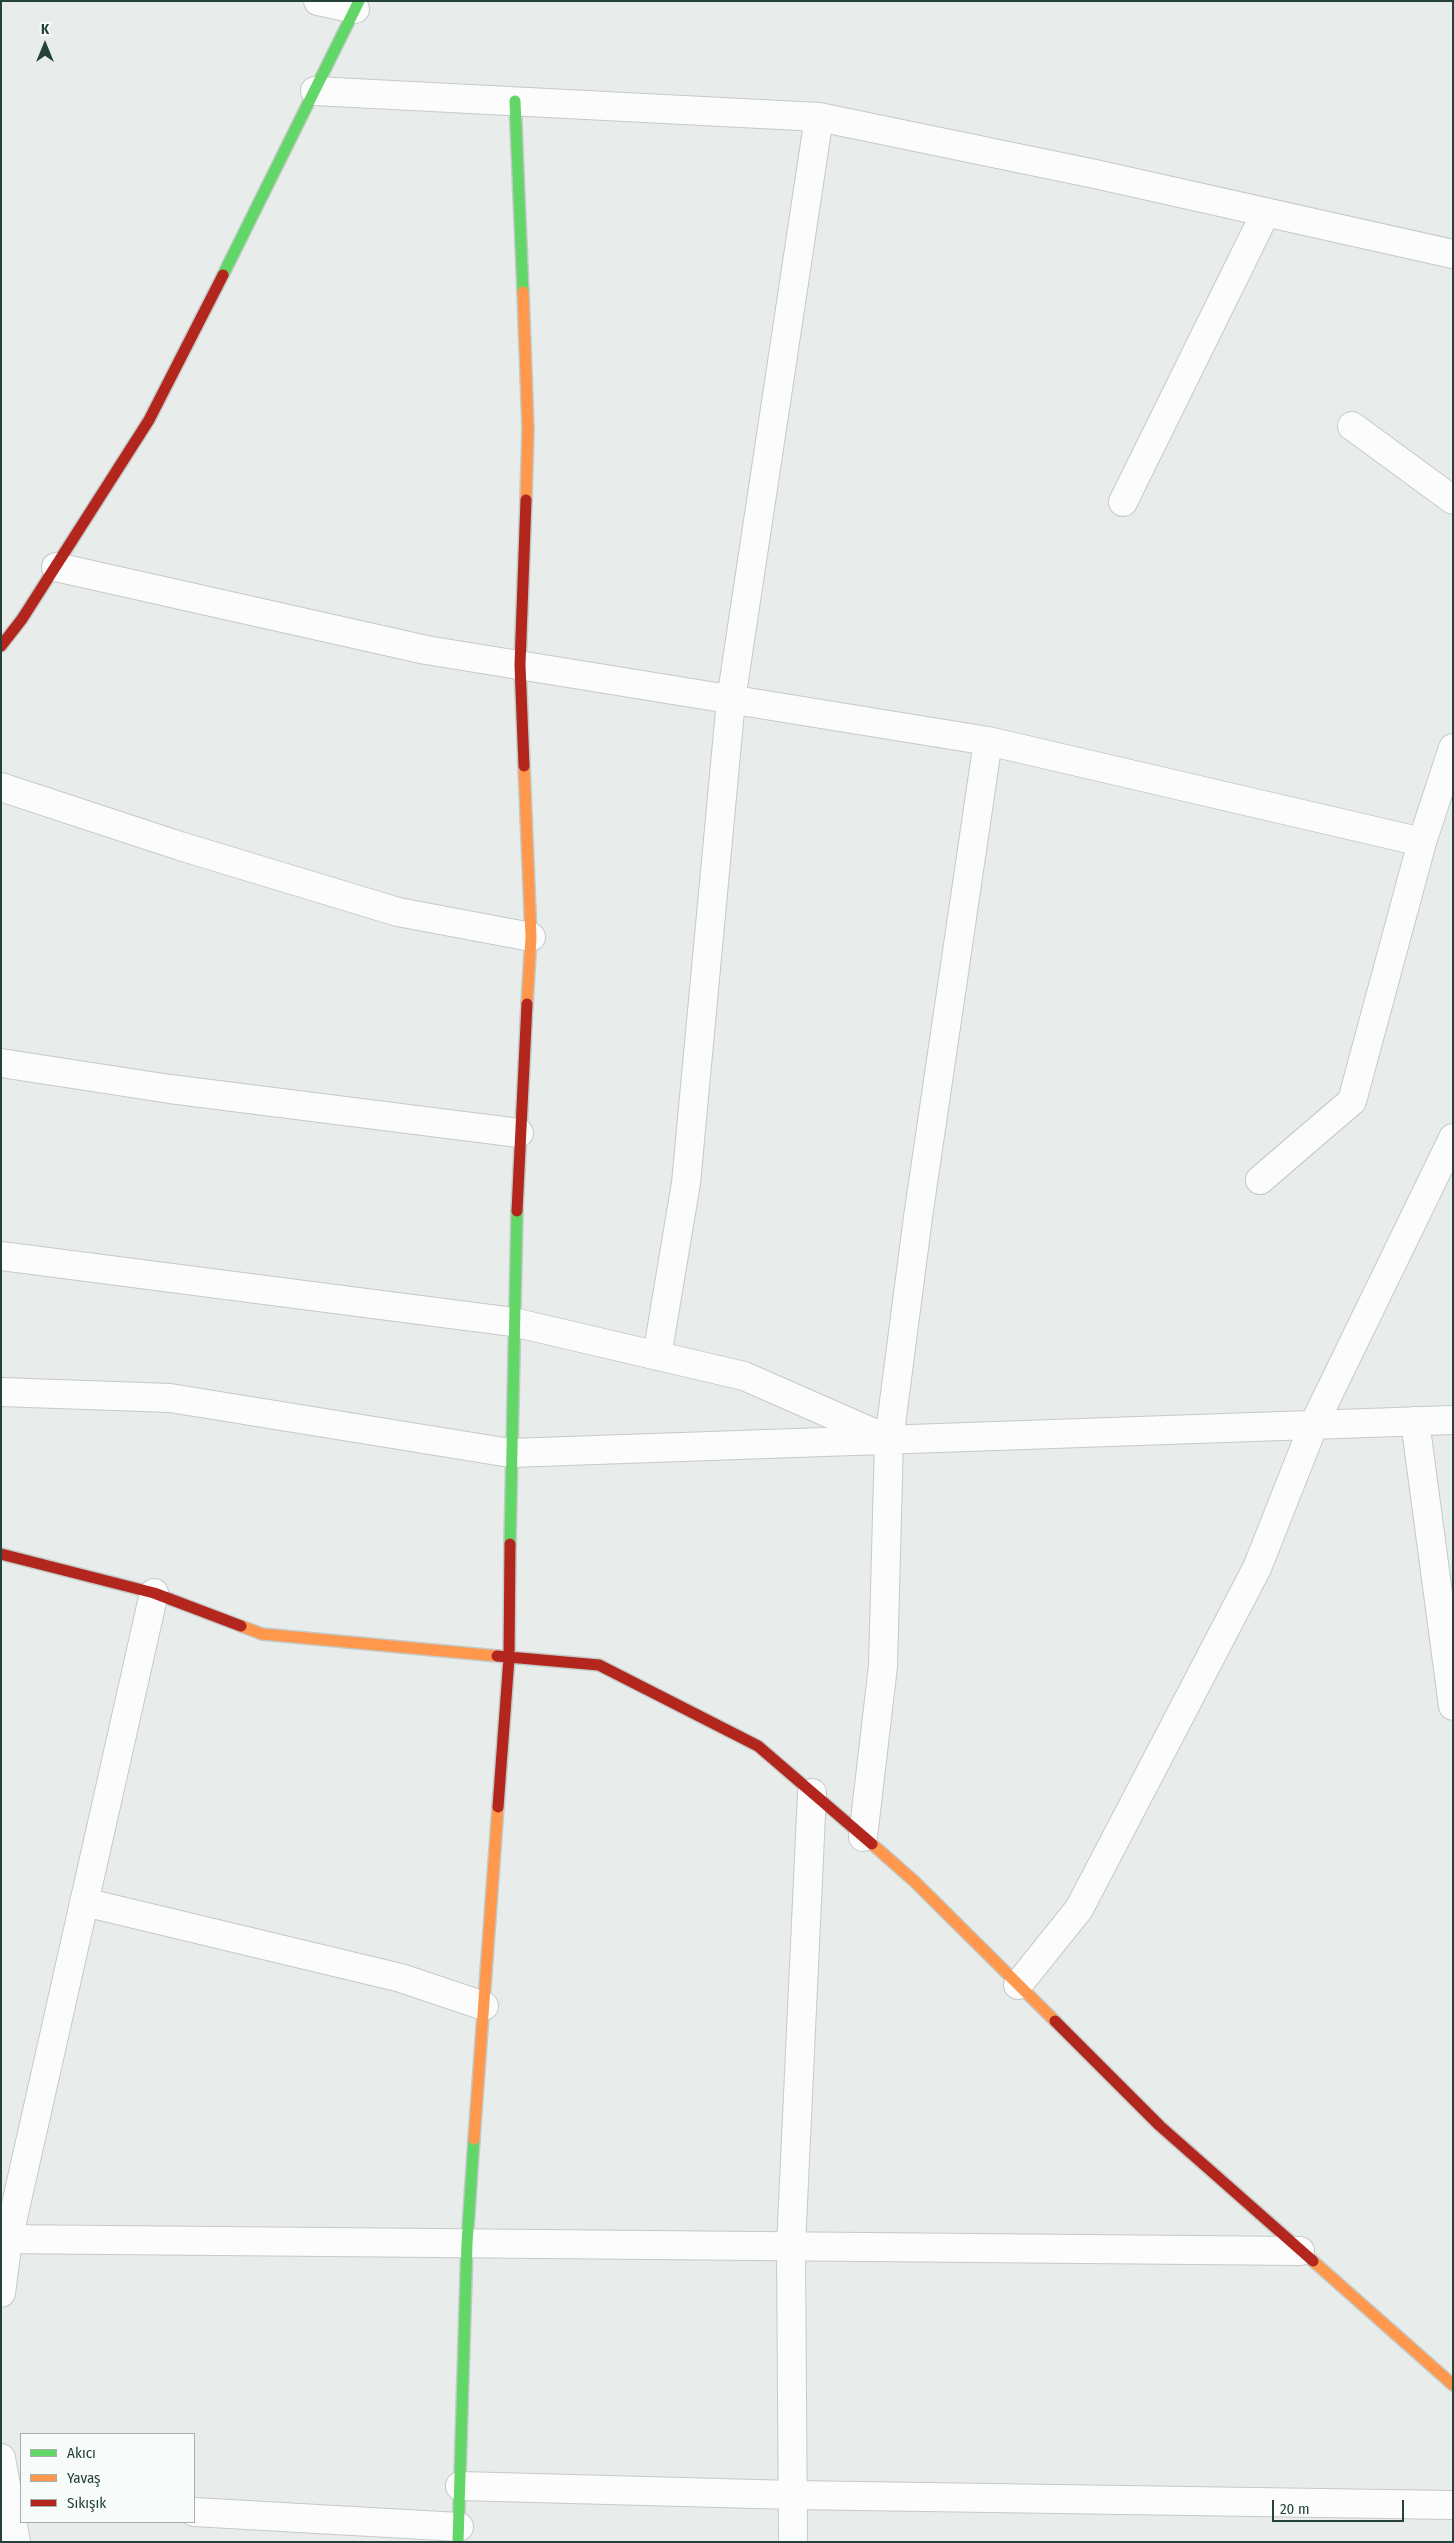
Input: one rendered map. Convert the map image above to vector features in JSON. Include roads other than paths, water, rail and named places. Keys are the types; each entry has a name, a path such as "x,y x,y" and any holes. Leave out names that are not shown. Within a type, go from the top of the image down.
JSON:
{"street":[{"path":"1,646 22,619 150,420 357,5 318,1"},
{"path":"315,91 819,117 1095,174 1453,254"},
{"path":"195,2512 459,2534 467,2243 508,1658 510,1453 519,1133 531,937 520,665 528,429 515,101"},
{"path":"657,1356 686,1183 731,700 819,117"},
{"path":"1123,502 1266,212"},
{"path":"1352,426 1453,500"},
{"path":"56,567 426,650 988,741 1422,842"},
{"path":"863,1837 883,1666 889,1440 921,1198 988,741"},
{"path":"1260,1180 1352,1101 1422,842 1453,748"},
{"path":"1,787 180,846 398,912 531,937"},
{"path":"1,1063 170,1088 519,1133"},
{"path":"1018,1985 1079,1908 1165,1747 1257,1568 1314,1424 1453,1138"},
{"path":"1,1256 513,1322 744,1376 889,1440"},
{"path":"1,1392 170,1398 510,1453 1453,1420"},
{"path":"1415,1421 1453,1706"},
{"path":"1,1554 154,1593 262,1634 600,1665 758,1746 914,1881 1160,2126 1453,2385"},
{"path":"1,2293 5,2240 154,1593"},
{"path":"793,2542 791,2246 812,1793"},
{"path":"84,1902 401,1978 484,2006"},
{"path":"5,2240 1300,2251"},
{"path":"1,2458 16,2542"},
{"path":"460,2486 793,2495 1453,2505"}]}
